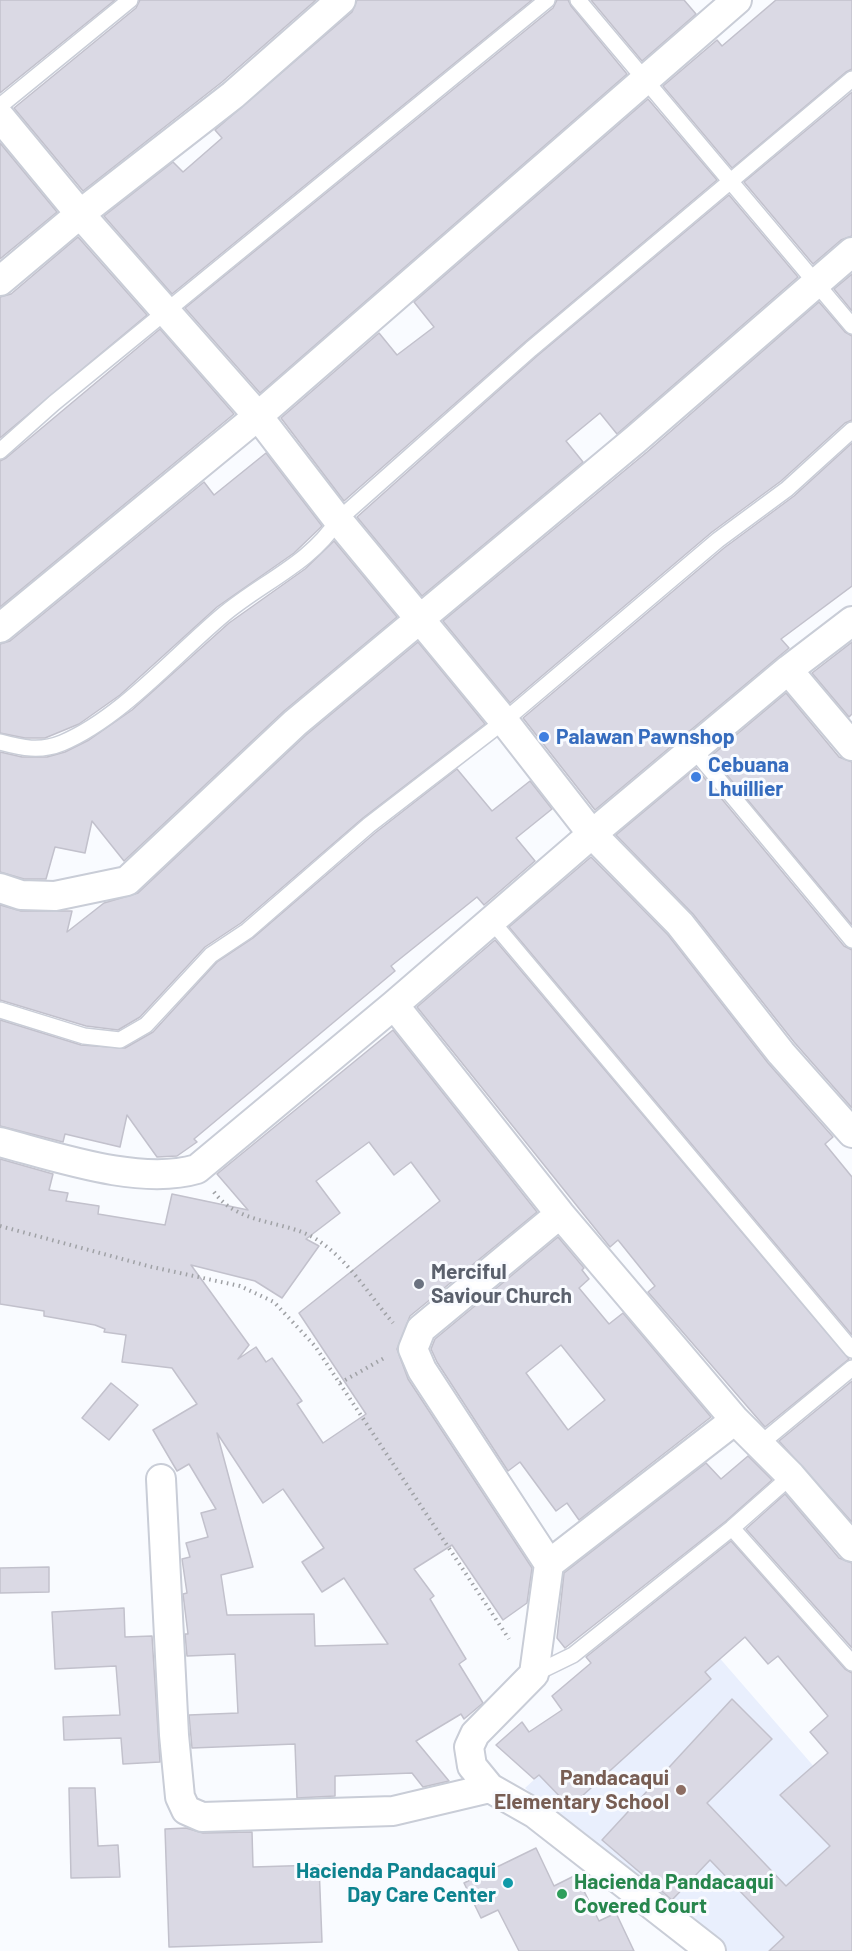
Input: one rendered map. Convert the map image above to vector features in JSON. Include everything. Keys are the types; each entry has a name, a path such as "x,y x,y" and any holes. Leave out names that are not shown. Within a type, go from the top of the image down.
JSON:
{"street":[{"path":"0,281 80,214 233,95 341,0"},
{"path":"0,628 258,416 737,0"},
{"path":"0,117 80,214 258,416 338,520 504,721 592,834 680,924 781,1053 852,1133"},
{"path":"0,888 21,895 55,896 127,881 295,723 636,440 852,252"},
{"path":"0,1142 71,1161 157,1176 178,1175 197,1169 394,1005 490,919 788,670 852,621"},
{"path":"788,670 852,746"},
{"path":"394,1005 560,1214 735,1420 791,1476 852,1547"},
{"path":"560,1214 421,1329 413,1349 422,1370 549,1564 534,1674 475,1734 469,1747 472,1766 490,1788 534,1813 708,1950"},
{"path":"549,1564 735,1420"},
{"path":"161,1479 174,1735 180,1797 186,1810 202,1817 393,1811 490,1788"}],"lane":[{"path":"0,106 130,0"},
{"path":"0,451 54,404 547,0"},
{"path":"578,0 646,77 852,326"},
{"path":"0,742 32,750 62,743 100,720 225,613 299,562 327,537 338,520 531,349 852,79"},
{"path":"0,1010 84,1036 120,1040 137,1030 162,1010 211,955 247,931 369,825 504,721 718,540 787,489 852,430"},
{"path":"694,750 852,940"},
{"path":"490,919 852,1350"},
{"path":"760,1444 852,1368"},
{"path":"534,1674 573,1655 732,1528 791,1476"},
{"path":"732,1528 852,1663"}],"path":[{"path":"197,1169 218,1198 239,1213 267,1224 299,1231 316,1239 336,1256 413,1349 383,1358 340,1383"},
{"path":"0,1226 261,1294 289,1315 315,1346 489,1611 534,1674"}],"shaded area":[{"name":"Pandacaqui Elementary School","path":"697,1632 836,1792 852,1951 702,1951 525,1788"}],"building":[{"path":"0,0 115,0 0,93"},
{"path":"140,0 316,0 222,82 83,191 14,108 136,8"},
{"path":"357,0 532,0 172,294 104,216 173,162 183,172 222,138 215,130 352,12"},
{"path":"557,0 568,0 627,74 260,393 185,308 553,8"},
{"path":"591,0 684,0 696,14 642,61"},
{"path":"776,0 852,0 852,69 732,168 663,86 717,40 722,46"},
{"path":"852,92 852,236 841,240 813,264 744,182"},
{"path":"648,99 717,180 525,342 344,501 281,418 379,333 397,355 434,327 414,302"},
{"path":"0,143 57,212 0,259"},
{"path":"729,195 798,277 617,434 600,413 566,441 583,462 422,596 357,517 537,356"},
{"path":"78,237 147,315 0,438 0,297 11,294"},
{"path":"852,274 852,311 834,289"},
{"path":"819,302 845,332 852,336 852,420 845,423 781,481 712,532 510,703 443,621 647,452"},
{"path":"160,329 234,414 0,607 0,461"},
{"path":"852,443 852,586 781,639 789,648 595,810 523,718 724,548 794,496"},
{"path":"266,453 322,526 294,553 217,607 120,695 79,724 45,738 25,738 0,733 0,644 10,641 204,482 214,495"},
{"path":"334,541 397,617 284,711 124,861 92,821 85,853 55,847 46,879 24,879 0,872 0,752 22,757 47,757 65,752 89,740 132,710 229,623 305,569"},
{"path":"418,642 485,724 363,818 241,923 205,947 140,1017 118,1030 86,1026 0,1000 0,905 21,911 72,911 67,932 104,903 138,893 306,735"},
{"path":"852,642 852,714 849,717 812,673"},
{"path":"786,693 839,757 852,762 852,925 711,756"},
{"path":"696,768 844,946 852,950 852,1108 794,1042 693,914 616,835"},
{"path":"457,769 492,811 530,781 552,809 516,838 535,861 484,905 477,897 391,966 395,971 194,1139 197,1142 177,1156 157,1157 127,1115 120,1147 65,1134 63,1142 0,1126 0,1020 81,1045 125,1048 153,1032 217,962 253,938 375,833"},
{"path":"591,857 668,935 768,1063 833,1137 825,1144 852,1177 852,1335 509,927"},
{"path":"495,940 849,1359 765,1427 648,1292 655,1286 618,1240 610,1247 417,1007"},
{"path":"393,1030 537,1212 410,1316 397,1349 408,1379 532,1568 527,1603 503,1620 452,1545 414,1569 434,1596 430,1599 466,1659 459,1664 483,1703 464,1719 461,1714 416,1741 449,1781 423,1787 412,1773 335,1776 335,1796 297,1798 295,1744 192,1748 189,1715 238,1713 235,1654 187,1656 185,1634 188,1634 183,1594 187,1593 182,1559 190,1557 186,1543 208,1537 201,1513 216,1509 189,1464 177,1471 153,1430 197,1404 172,1368 122,1362 126,1335 104,1332 105,1329 95,1325 44,1316 44,1311 0,1304 0,1159 53,1174 49,1190 68,1193 66,1201 99,1206 98,1214 165,1225 172,1194 248,1210 217,1174","holes":["369,1142 394,1175 411,1162 440,1201 299,1313 366,1414 323,1443 297,1404 302,1401 272,1358 266,1362 256,1347 238,1359 249,1345 191,1265 255,1281 282,1298 319,1246 306,1239 340,1213 316,1181","217,1433 263,1503 283,1489 324,1548 302,1562 322,1592 344,1578 388,1644 315,1646 314,1614 227,1615 221,1575 253,1567"]},
{"path":"558,1237 584,1268 582,1270 589,1279 579,1288 609,1324 623,1313 711,1417 579,1520 567,1503 556,1511 520,1462 508,1471 437,1362 431,1349 435,1339","holes":["561,1345 605,1400 568,1430 526,1373"]},
{"path":"852,1381 852,1522 779,1441"},
{"path":"111,1383 138,1405 109,1440 82,1418"},
{"path":"748,1456 772,1480 726,1521 565,1648 557,1638 564,1573 706,1463 721,1479"},
{"path":"785,1494 839,1558 852,1563 852,1648 746,1529"},
{"path":"731,1541 845,1669 852,1673 852,1951 769,1951 784,1937 710,1860 672,1900 602,1840 732,1699 772,1739 707,1803 786,1886 830,1846 780,1795 828,1753 810,1732 828,1716 778,1656 768,1664 745,1637 705,1672 711,1679 570,1807 539,1775 534,1779 496,1745 522,1722 529,1732 562,1710 552,1696 591,1663 586,1657"},
{"path":"49,1567 49,1592 0,1593 0,1568"},
{"path":"124,1608 125,1637 152,1636 160,1762 123,1764 121,1738 64,1740 63,1717 120,1715 116,1666 55,1669 52,1612"},
{"path":"69,1788 95,1788 98,1846 118,1845 120,1877 71,1878"},
{"path":"186,1828 203,1833 252,1832 253,1867 319,1865 322,1942 169,1947 165,1829"},
{"name":"Hacienda Pandacaqui Covered Court","path":"536,1848 554,1886 576,1875 599,1921 616,1913 634,1951 519,1951 498,1910 481,1918 464,1883"}],"place":[{"name":"Palawan Pawnshop","path":"544,737"},
{"name":"Cebuana Lhuillier","path":"696,777"},
{"name":"Merciful Saviour Church","path":"419,1284"},
{"name":"Pandacaqui Elementary School","path":"681,1790"},
{"name":"Hacienda Pandacaqui Day Care Center","path":"508,1883"},
{"name":"Hacienda Pandacaqui Covered Court","path":"562,1894"}]}
